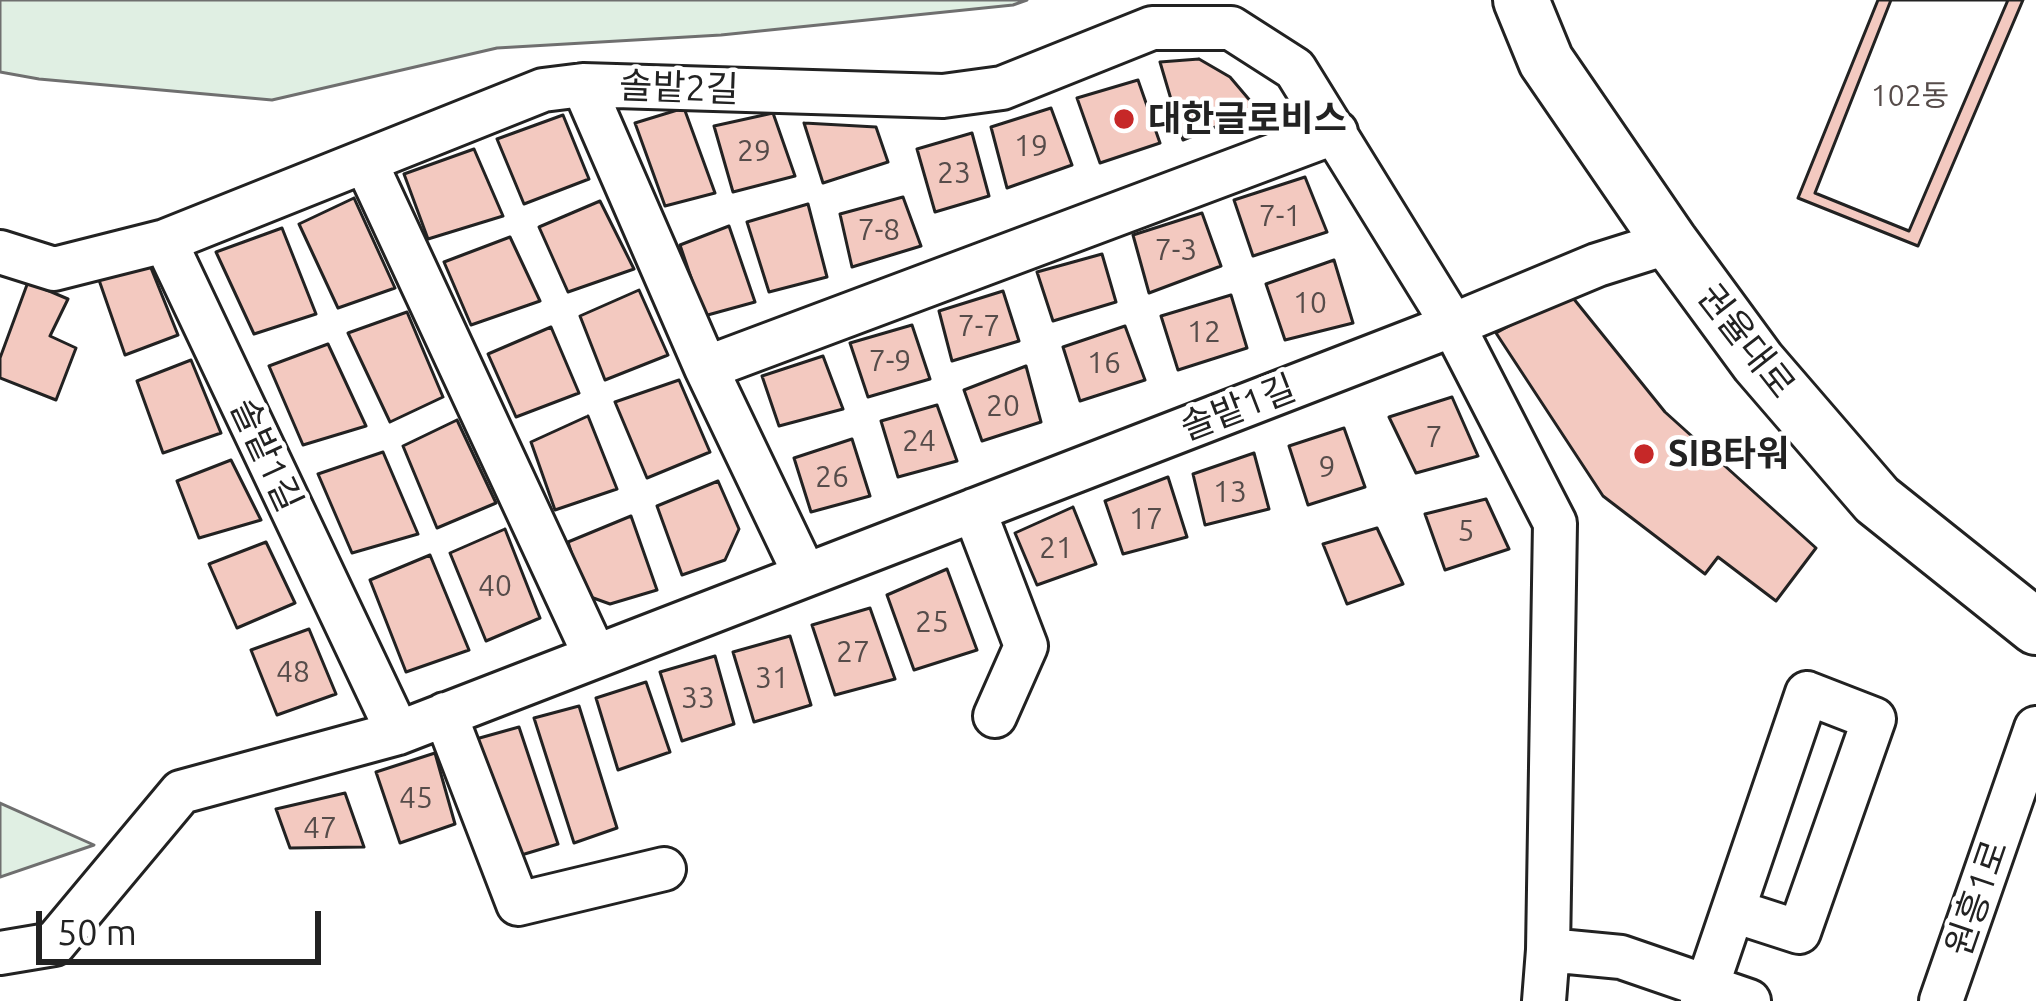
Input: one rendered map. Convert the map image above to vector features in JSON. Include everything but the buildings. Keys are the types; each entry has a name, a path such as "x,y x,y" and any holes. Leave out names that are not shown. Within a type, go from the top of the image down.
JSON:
{"main road":[{"name":"권율대로","path":"1521,0 1546,61 1758,362 1877,500 2036,627"}],"street":[{"name":"솔밭2길","path":"0,252 54,269 165,242 543,90 583,85 943,96 1001,88 1152,28 1231,28 1295,69 1454,325 1555,523 1544,1001"},
{"path":"583,85 706,368 805,575"},
{"path":"706,368 1336,132"},
{"path":"366,163 595,656"},
{"name":"솔밭1길","path":"165,242 398,733"},
{"name":"솔밭1길","path":"0,953 54,944 181,792 398,733 1454,325 1597,265 1670,242"},
{"path":"974,510 1025,646 994,716"},
{"path":"1705,993 1807,693 1874,719 1799,932 1734,911"},
{"path":"445,714 518,904 664,869"},
{"name":"원흥1로","path":"1941,1001 2036,728"},
{"path":"1548,950 1621,957 1705,993 1749,1001"}],"green space":[{"path":"0,0 1027,0 721,35 497,48 272,100 0,72"},
{"path":"0,803 94,845 0,877"}],"place":[{"name":"대한글로비스","path":"1124,119"},
{"name":"SIB타워","path":"1644,454"}]}
